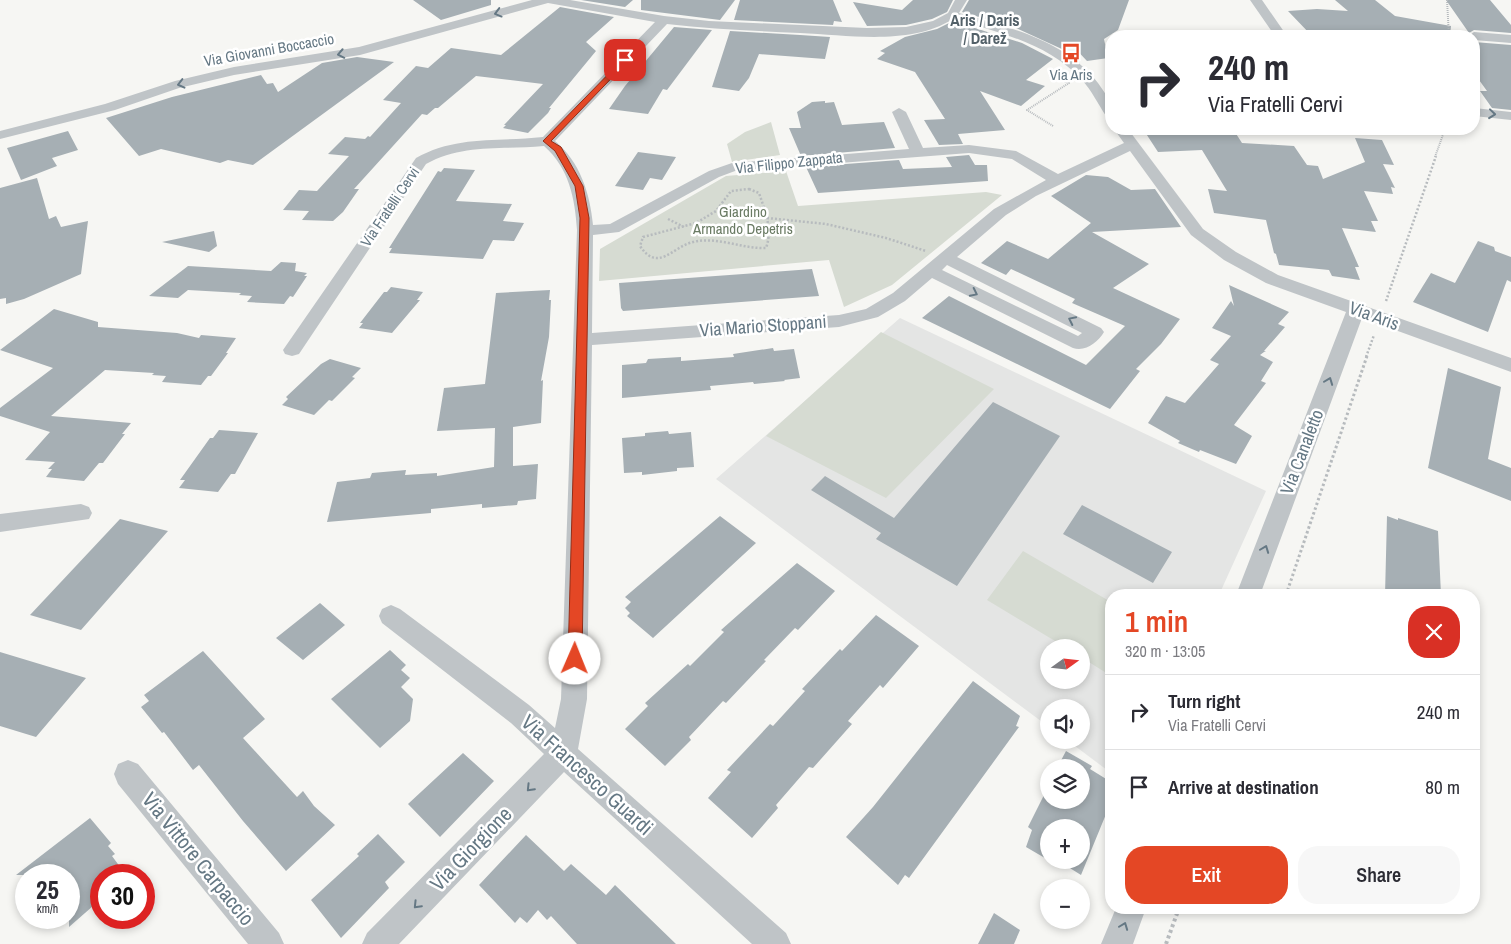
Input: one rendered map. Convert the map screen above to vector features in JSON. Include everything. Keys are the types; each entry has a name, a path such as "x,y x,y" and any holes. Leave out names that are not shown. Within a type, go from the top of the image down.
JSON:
{"street":[{"name":"Via Giovanni Boccaccio","path":"0,135 110,107 175,85 234,71 360,51 545,0"},
{"path":"550,0 664,20 708,25 867,32 906,31 937,24 952,15 961,0"},
{"path":"1256,0 1277,30"},
{"path":"952,15 1005,30 1069,61 1105,95"},
{"path":"564,754 574,699 585,230 584,207 579,186 558,149 547,141 664,20"},
{"path":"1480,37 1511,39"},
{"path":"899,112 917,151"},
{"path":"1480,113 1511,116"},
{"path":"0,131 32,127"},
{"name":"Via Aris","path":"1125,135 1197,232 1230,256 1272,279 1511,366"},
{"name":"Via Fratelli Cervi","path":"292,350 421,161 443,150 466,146 528,144 547,141"},
{"name":"Via Mario Stoppani","path":"581,340 839,321 872,313 899,297 1000,212 1057,180 1132,145"},
{"name":"Via Filippo Zappata","path":"585,230 613,229 714,174 732,167 917,151 968,149 1016,155 1035,164 1057,180"},
{"path":"930,271 1080,344 1094,332 946,258"},
{"name":"Via Canaletto","path":"1250,589 1356,309"},
{"path":"0,522 81,513"},
{"name":"Via Francesco Guardi","path":"391,616 520,714 775,944"},
{"name":"Via Giorgione","path":"378,944 564,754"},
{"name":"Via Vittore Carpaccio","path":"128,774 268,944"},
{"path":"1117,944 1129,914"}],"path":[{"path":"1447,0 1449,30"},
{"path":"1053,126 1040,116 1027,110 1069,83 1049,76 1069,61"},
{"path":"1288,589 1443,135"},
{"path":"741,188 758,193 767,218 770,237 766,248 752,250 724,241 703,240 690,242 672,254 660,258 643,253 640,246 643,237 696,224 716,211 731,191 741,188"},
{"path":"667,218 684,226"},
{"path":"767,218 826,224 886,238 928,251"},
{"path":"1166,944 1177,914"}],"shaded area":[{"path":"900,318 1266,491 1222,589 1105,589 1105,768 1079,749 1090,749 1090,699 1040,699 1040,720 716,479"}],"green space":[{"path":"771,122 780,155 732,162 727,144 745,132"},
{"name":"Giardino Armando Depetris","path":"786,171 798,206 986,192 1002,195 892,285 844,307 829,260 599,281 600,249 726,176"},
{"path":"881,332 994,389 886,498 766,436"},
{"path":"1023,551 1105,599 1105,672 1090,663 1090,639 1052,639 987,600"}],"building":[{"path":"413,0 491,0 491,5 441,20"},
{"path":"581,0 633,0 625,7"},
{"path":"641,0 735,0 720,20 641,10"},
{"path":"740,0 833,0 842,22 834,21 833,25 734,20"},
{"path":"913,0 953,0 947,12 932,19 906,25 867,26 853,2 902,10"},
{"path":"969,0 1129,0 1118,30 1105,30 1105,58 1087,61 1071,44 1064,50 1016,28 962,12"},
{"path":"1335,0 1375,0 1395,16 1451,26 1451,30 1306,30 1288,11 1317,9 1348,11"},
{"path":"1446,0 1490,0 1511,25 1511,33 1467,30"},
{"path":"560,7 614,17 586,42 596,51 549,108 551,108 548,113 528,133 503,128 543,84 476,76 438,108 435,108 427,115 422,114 354,189 359,189 343,212 333,221 302,220 309,211 283,210 299,190 317,191 349,156 328,154 345,137 365,139 368,136 370,137 401,103 383,100 416,66 428,68 451,48 501,55"},
{"path":"953,21 1022,43 1053,59 1026,80 1045,86 1021,106 980,91 1005,130 958,134 963,144 939,145 924,120 945,119 915,72 877,59 885,53 880,51 905,37 937,29"},
{"path":"674,27 712,30 667,90 663,89 648,114 609,109 625,86"},
{"path":"730,31 830,37 825,59 759,54 749,78 739,91 712,87"},
{"path":"1480,42 1511,45 1511,110 1492,108 1480,91 1487,91 1480,81"},
{"path":"357,57 394,62 253,165 228,160 220,163 161,149 139,156 106,118 172,97 261,75 267,84 273,83 278,92 322,63"},
{"path":"825,101 825,103 834,102 842,125 884,122 895,148 801,156 789,128 801,128 797,112 812,102"},
{"path":"68,131 78,150 52,158 57,166 21,180 7,148"},
{"path":"1147,135 1237,135 1242,143 1294,146 1307,165 1318,166 1323,179 1365,162 1355,138 1382,140 1394,165 1383,164 1395,188 1391,187 1393,194 1364,191 1378,221 1371,221 1376,232 1342,228 1359,267 1355,267 1360,280 1332,276 1329,270 1279,265 1266,220 1214,213 1208,189 1227,191 1202,150 1158,152"},
{"path":"638,152 676,157 662,180 650,178 643,190 615,186"},
{"path":"969,155 975,165 987,165 988,181 818,193 806,167 899,160 903,169 952,167 946,157"},
{"path":"444,168 475,170 456,201 512,204 503,221 524,223 514,241 493,240 483,259 389,253 392,248 389,248 438,171 441,172"},
{"path":"1086,175 1108,177 1131,190 1155,189 1181,227 1092,232 1149,264 1113,288 1180,319 1161,344 1136,369 1140,371 1110,409 922,318 949,296 1086,365 1125,326 1072,303 1075,299 1011,269 1006,275 981,263 1007,241 1048,259 1091,223 1051,196"},
{"path":"37,178 49,219 56,216 61,227 88,221 81,274 24,299 6,304 6,298 0,299 0,188"},
{"path":"214,231 217,246 209,252 162,242"},
{"path":"1478,241 1494,247 1495,251 1511,257 1511,282 1507,280 1488,332 1413,302 1431,273 1455,283"},
{"path":"281,262 296,263 295,271 307,273 304,276 307,276 293,297 290,296 284,304 247,302 252,296 239,295 241,293 188,290 178,298 149,296 188,266 271,271"},
{"path":"812,269 819,296 623,311 621,308 619,283"},
{"path":"1229,285 1289,312 1278,324 1285,327 1264,351 1266,352 1260,355 1273,362 1261,381 1266,383 1234,425 1252,436 1236,464 1178,443 1180,441 1148,423 1166,396 1185,403 1219,364 1210,360 1231,336 1212,328 1231,301 1234,306"},
{"path":"391,287 423,292 417,300 420,300 392,333 359,328 363,323 360,323 384,292 387,292"},
{"path":"550,290 549,337 541,381 543,380 541,423 513,427 513,466 538,464 536,499 518,501 517,505 482,508 482,504 431,509 431,513 327,522 337,482 370,478 372,473 406,470 405,475 437,473 437,476 494,467 495,428 437,431 444,388 485,384 496,293"},
{"path":"54,309 98,322 98,327 177,333 199,338 201,335 236,338 226,353 228,353 211,376 208,376 201,385 162,382 166,376 152,375 154,373 105,370 51,416 131,423 122,434 125,434 103,463 99,463 84,481 46,477 52,469 48,469 55,462 25,460 50,432 0,416 0,408 53,368 0,350"},
{"path":"773,348 774,351 794,349 800,378 754,384 753,382 710,386 711,390 622,398 622,365 646,363 648,359 681,357 681,361 734,357 733,354"},
{"path":"330,359 361,368 352,377 355,378 332,401 329,400 314,415 282,405 288,399 286,397 321,364"},
{"path":"1448,368 1501,387 1488,459 1511,468 1511,501 1428,468"},
{"path":"993,402 1060,436 957,586 876,539 881,533 811,490 825,476 894,518"},
{"path":"219,430 258,433 235,474 231,474 218,492 179,488 185,480 180,480 210,438 213,438"},
{"path":"668,431 669,434 691,432 694,467 677,468 677,471 642,475 642,472 624,473 622,438"},
{"path":"1082,505 1172,552 1153,583 1063,534"},
{"path":"720,516 756,543 653,638 627,616 630,613 625,608 631,602 625,597"},
{"path":"1387,516 1438,531 1441,589 1385,589"},
{"path":"120,519 168,531 81,630 30,615"},
{"path":"797,563 835,591 798,630 795,628 726,703 723,701 689,737 691,740 665,766 625,729 648,706 645,703 688,664 690,666 724,632 721,630"},
{"path":"320,603 345,625 303,660 276,638"},
{"path":"876,615 919,646 883,688 880,685 848,721 852,724 813,768 809,767 776,805 778,808 752,838 708,798 731,772 727,770 770,724 773,726 805,691 802,689"},
{"path":"390,650 406,665 401,670 410,678 401,687 413,699 410,721 380,748 331,699"},
{"path":"203,651 265,719 243,738 297,797 303,791 314,806 335,825 286,871 243,821 199,765 193,770 164,732 162,733 141,707 149,701 144,695"},
{"path":"0,652 86,678 36,737 0,726"},
{"path":"973,681 1020,716 1016,726 1019,727 909,878 905,875 898,885 846,837 873,807"},
{"path":"1066,751 1080,759 1062,759"},
{"path":"463,753 494,781 440,837 408,804"},
{"path":"1090,769 1105,778 1105,817 1090,853 1090,819 1040,819 1040,855 1026,847 1032,830 1028,827 1040,803 1040,809 1090,809"},
{"path":"90,818 111,843 108,846 115,854 112,856 118,864 90,864 90,909 80,917 80,864 30,864"},
{"path":"378,834 405,862 385,882 389,888 341,938 311,900 359,856 357,854"},
{"path":"526,835 564,871 571,864 606,895 615,885 676,944 577,944 551,916 547,920 538,910 527,923 520,917 515,923 479,885"},
{"path":"1071,869 1083,869 1081,875"},
{"path":"994,913 1020,930 1014,944 978,944"}],"place":[{"name":"Via Aris","path":"1071,53"}],"district":[{"name":"Aris / Daris / Darež","path":"985,29"}],"route":[{"path":"575,659 584,207 579,186 569,166 558,149 547,141 625,60"}]}
